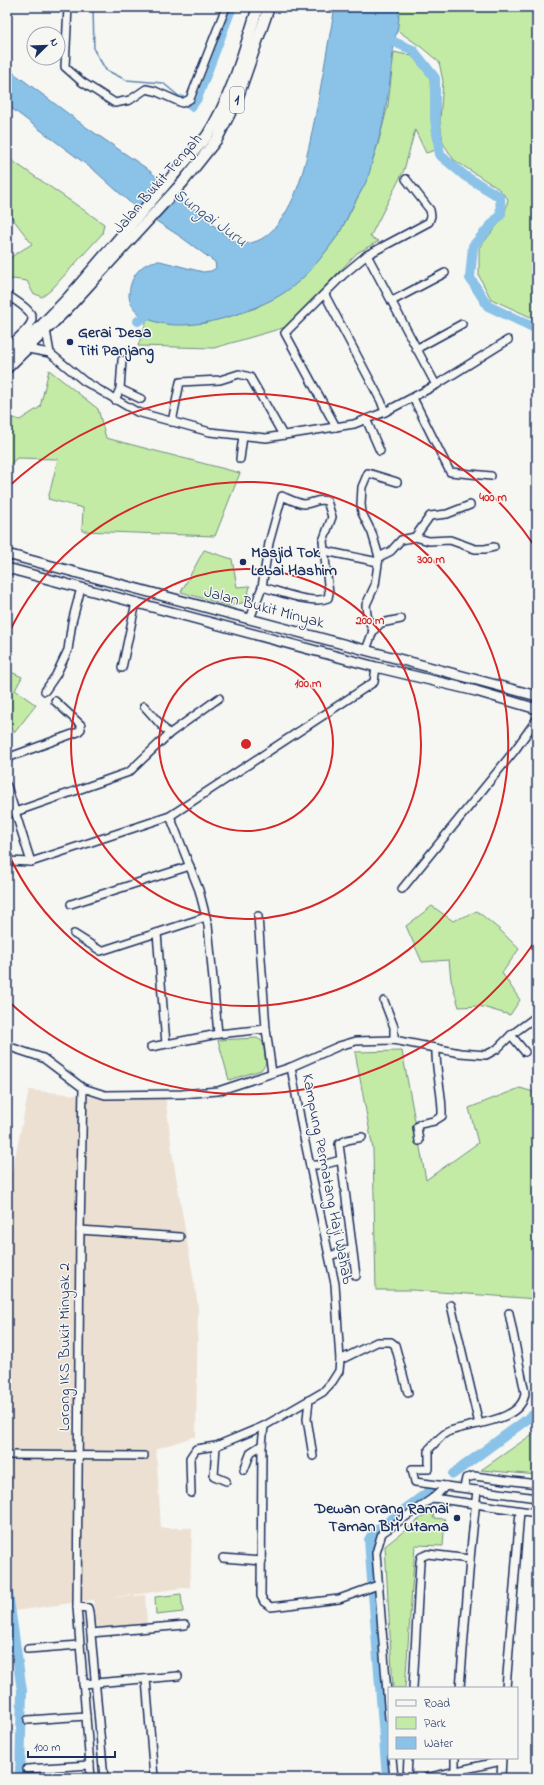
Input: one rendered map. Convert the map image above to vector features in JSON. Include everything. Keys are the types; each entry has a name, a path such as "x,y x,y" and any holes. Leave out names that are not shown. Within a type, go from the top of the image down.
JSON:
{"highway":[{"name":"Jalan Bukit Tengah","path":"10,355 40,328 68,298 135,218 207,136 219,116 229,93 258,7"},
{"name":"Jalan Bukit Tengah","path":"7,368 28,349 184,182 217,139 228,121 269,7"}],"main road":[{"name":"Jalan Bukit Minyak","path":"7,554 537,696"},
{"name":"Jalan Bukit Minyak","path":"7,568 376,667 476,691 537,709"},
{"path":"120,598 124,596 125,592 122,585"},
{"path":"136,602 134,592 138,590"}],"street":[{"path":"68,7 65,67 82,82 115,103 130,100 146,89 185,102 192,96 226,7"},
{"path":"336,427 285,333 325,295 343,275 367,255 429,222 430,210 406,179"},
{"path":"367,255 436,385"},
{"path":"392,301 445,273"},
{"path":"7,295 30,311 32,316 31,324 9,346 11,350 10,355"},
{"path":"325,295 381,401 385,412"},
{"path":"416,349 462,324"},
{"path":"46,330 50,353"},
{"path":"28,349 50,353 84,382 137,412 210,432 266,438 354,424 366,420 385,412 436,385 508,340"},
{"path":"115,400 120,389 122,360"},
{"path":"172,422 180,382 220,380 239,374 250,377 284,435"},
{"path":"120,389 141,399"},
{"path":"412,398 450,472 491,476"},
{"path":"366,420 380,451"},
{"path":"240,459 243,436"},
{"path":"373,631 367,615 366,605 375,585 378,560 372,532 362,513 362,487 368,472 398,482"},
{"path":"250,619 262,587 269,543 282,496 306,504 321,499 327,501 332,516 323,541 329,593 328,598 323,600 313,599 262,587"},
{"path":"415,537 430,516 447,514 470,505"},
{"path":"325,551 378,560 391,551 401,540 415,537 429,542 450,540 459,544 468,545 475,549 494,547"},
{"path":"45,691 56,675 68,650 72,622 81,588"},
{"path":"122,668 136,602"},
{"path":"366,650 373,631 381,623 402,619"},
{"path":"7,861 31,862 170,816 374,682 376,667"},
{"path":"15,812 129,772 169,734 219,698"},
{"path":"7,758 78,732 81,729 81,725 55,700"},
{"path":"144,706 169,734"},
{"path":"402,888 515,750 537,719"},
{"path":"7,786 31,862"},
{"path":"170,816 199,890 210,933 218,1034"},
{"path":"71,904 190,866"},
{"path":"258,916 266,1029 272,1073"},
{"path":"74,934 101,951 206,917"},
{"path":"157,933 166,1044"},
{"path":"384,1001 394,1027 394,1040"},
{"path":"7,1046 43,1058 83,1088 105,1095 218,1091 291,1067 339,1046 356,1041 394,1040 460,1053 486,1055 497,1049 511,1035 537,1016"},
{"path":"150,1047 218,1034 266,1029"},
{"path":"511,1035 525,1052"},
{"path":"420,1140 417,1127 420,1124 434,1121 442,1116 442,1107 435,1064 436,1048"},
{"name":"Kampung Permatang Haji Wahab","path":"291,1067 330,1256 336,1296 340,1360"},
{"name":"Lorong IKS Bukit Minyak 2","path":"83,1088 80,1230 77,1607 91,1778"},
{"path":"356,1276 339,1144 341,1142 362,1137"},
{"path":"310,1165 322,1165 341,1160"},
{"path":"80,1230 180,1237"},
{"path":"330,1256 352,1248"},
{"path":"451,1305 479,1424"},
{"path":"510,1314 525,1399 521,1404 498,1420 448,1431 429,1449 429,1469 412,1469 414,1482 537,1498"},
{"path":"190,1494 190,1458 192,1452 196,1449 216,1446 264,1426 323,1392 332,1382 338,1371 340,1360 377,1342 391,1342 395,1345 408,1393"},
{"path":"309,1400 307,1419 313,1456"},
{"path":"264,1426 262,1445 261,1596 264,1602 271,1607 339,1599 374,1587"},
{"path":"244,1470 251,1452 262,1445"},
{"path":"216,1446 214,1476 226,1481"},
{"path":"7,1455 144,1456"},
{"path":"464,1488 466,1478 474,1476 537,1484"},
{"path":"388,1709 374,1587 376,1553 382,1534 433,1498 446,1486"},
{"path":"460,1687 477,1490"},
{"path":"433,1498 537,1513"},
{"path":"506,1687 520,1511"},
{"path":"413,1687 421,1557 428,1554 470,1559"},
{"path":"223,1558 262,1561"},
{"path":"77,1607 88,1608 104,1778"},
{"path":"91,1633 185,1625"},
{"path":"28,1649 79,1645"},
{"path":"84,1684 178,1676"},
{"path":"146,1679 154,1778"},
{"path":"28,1720 86,1716"},
{"path":"392,1759 394,1778"},
{"path":"407,1778 408,1759"},
{"path":"454,1775 455,1759"},
{"path":"426,1778 454,1775 502,1760 501,1778"},
{"path":"27,1770 90,1765"}],"shaded area":[{"path":"29,1090 114,1099 165,1095 173,1158 198,1306 196,1436 156,1449 161,1528 192,1528 190,1587 110,1598 145,1595 147,1623 99,1629 96,1626 93,1600 7,1612 7,1171 12,1172"}],"green space":[{"path":"399,7 537,7 537,320 491,299 479,276 479,248 504,217 508,199 499,189 454,160 443,143 440,120 443,81 439,62 397,30"},
{"path":"394,52 412,56 430,78 432,127 436,150 426,153 415,130 404,170 370,237 379,241 357,253 286,327 214,348 138,346 147,319 167,324 205,323 256,308 305,275 323,255 339,234 365,183 378,144 388,105"},
{"path":"7,133 11,160 104,224 102,234 51,290 42,297 33,293 27,281 13,279 7,281 7,262 14,255 32,244 7,211"},
{"path":"49,370 98,409 106,438 240,473 215,536 82,531 83,508 48,499 58,459 17,458 7,467 7,416 20,420 40,407"},
{"path":"204,550 232,559 237,587 250,586 246,602 229,606 181,592"},
{"path":"7,670 22,677 15,690 36,705 15,732 7,725"},
{"path":"432,906 453,921 477,911 500,930 519,949 502,973 520,1000 510,1015 479,1006 459,1007 451,980 449,960 422,962 406,926"},
{"path":"257,1038 263,1042 266,1064 261,1070 229,1080 218,1040"},
{"path":"402,1051 426,1180 478,1143 469,1108 520,1088 537,1093 537,1299 412,1290 376,1290 373,1149 355,1052"},
{"path":"537,1431 537,1475 481,1470"},
{"path":"436,1506 433,1518 445,1519 443,1546 415,1545 405,1687 393,1687 385,1546"},
{"path":"181,1594 183,1612 156,1615 155,1597"}],"water":[{"path":"335,7 399,7 398,25 394,42 387,101 370,172 338,235 319,261 296,284 279,296 248,310 230,317 191,325 173,325 156,322 141,315 132,306 129,295 134,276 142,267 153,262 160,261 203,272 211,271 216,268 215,262 181,237 136,208 95,171 7,105 7,68 86,127 146,168 231,240 242,243 251,243 267,235 279,222 292,201 302,175 314,125"}],"waterway":[{"path":"93,7 94,50 106,70 126,80 163,83 181,98"},
{"path":"181,98 192,109 199,99 234,7"},
{"path":"382,39 413,50 435,78 435,119 440,155 465,176 500,197 501,214 473,246 470,278 488,306 537,329"},
{"path":"138,321 154,310"},
{"path":"453,1474 537,1412"},
{"path":"387,1778 369,1540 373,1533 431,1490"},
{"path":"7,1586 22,1691 20,1778"}],"place":[{"name":"Gerai Desa Titi Panjang","path":"70,342"},
{"name":"Masjid Tok Lebai Hashim","path":"243,562"},
{"name":"Dewan Orang Ramai Taman BM Utama","path":"457,1518"}],"water label":[{"name":"Sungai Juru","path":"210,218"}]}
